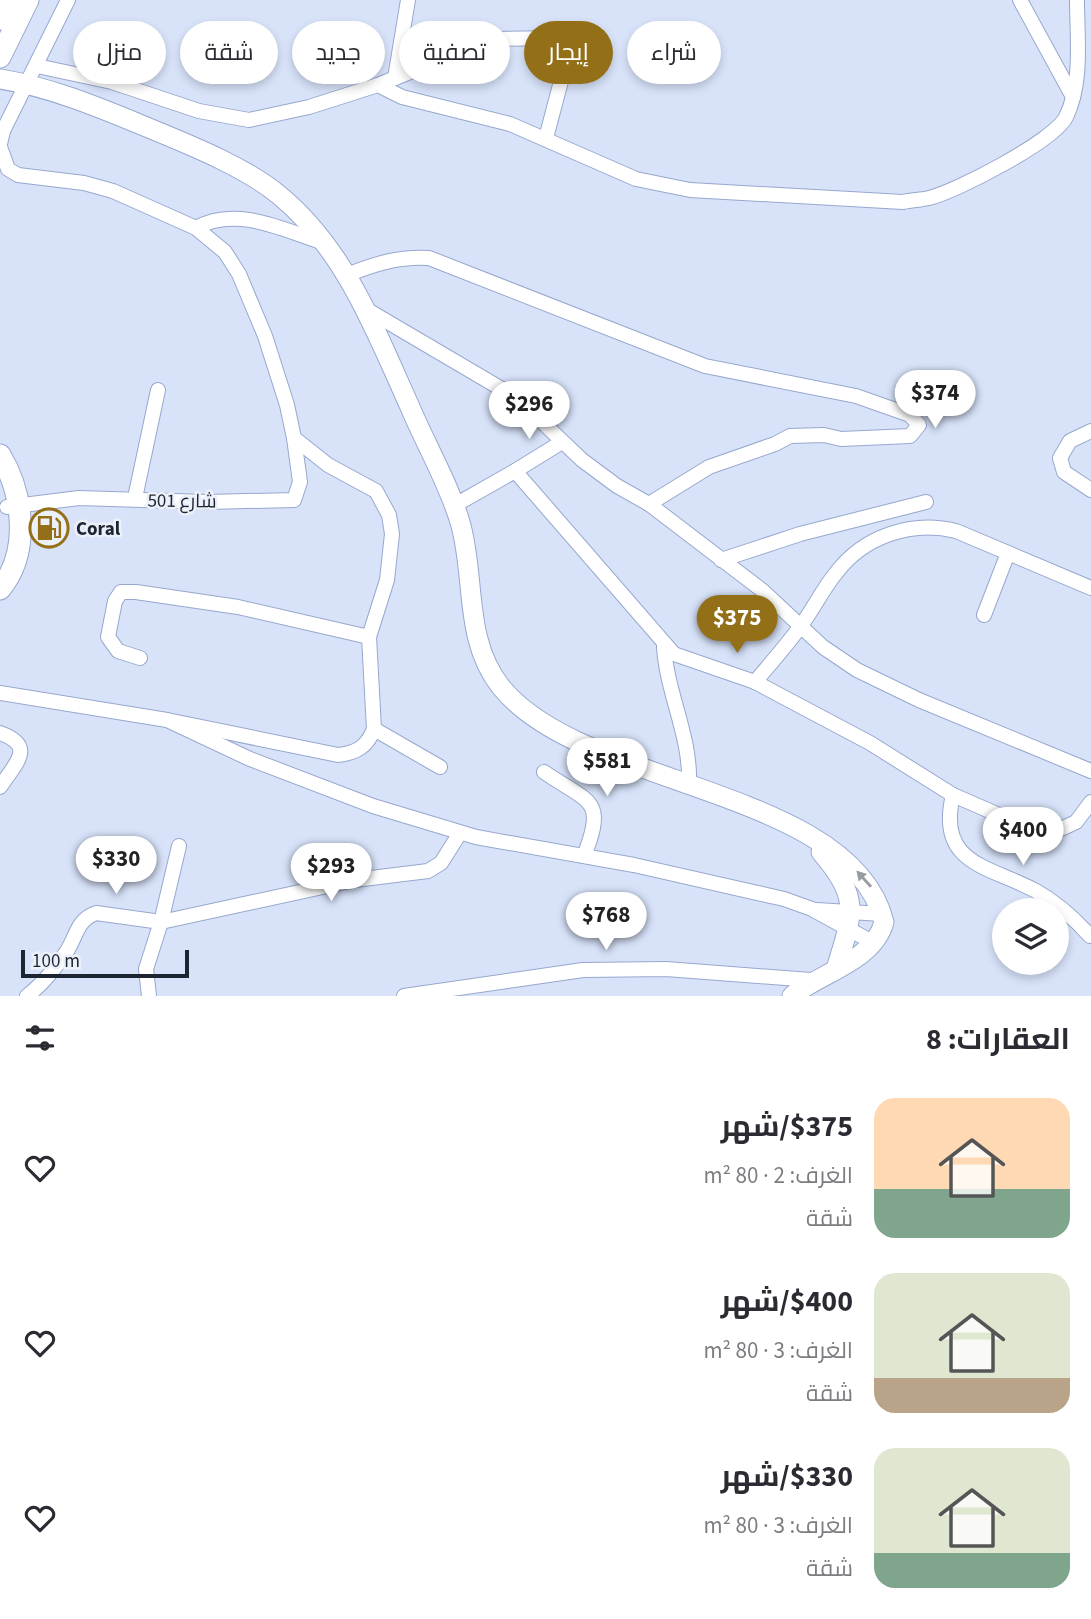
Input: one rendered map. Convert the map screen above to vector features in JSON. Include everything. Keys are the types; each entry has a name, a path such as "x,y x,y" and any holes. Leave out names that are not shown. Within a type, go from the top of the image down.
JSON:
{"highway":[{"path":"0,19 9,0"},
{"path":"0,57 28,0"},
{"path":"0,455 12,480 17,553 0,589"},
{"path":"0,481 13,506 7,544 0,565"}],"main road":[{"path":"16,82 93,105 157,131 256,178 281,197 324,243 347,275 364,308 455,505 465,549 474,623 485,659 501,687 528,713 565,736 761,812 807,836 848,862 873,888 882,914 880,934 874,943 836,969 811,980 792,996"},
{"path":"807,836 838,872 848,891 849,922 836,969"}],"street":[{"path":"0,693 166,720 338,755 363,748 374,729 368,664 369,637 387,580 392,534 389,515 376,491 328,465 293,438 281,384 252,303 225,252 196,228 113,191 84,183 18,175 8,169 0,146 16,82 37,66 68,0"},
{"path":"396,78 408,0"},
{"path":"1020,0 1073,97"},
{"path":"378,85 402,97 470,112 546,138 636,179 690,190 902,202 930,198 1032,147 1065,120 1073,97 1077,0"},
{"path":"37,66 112,82 155,99 238,120 309,107 378,85 491,39 555,38 563,43 566,57 546,138"},
{"path":"196,228 212,219 228,217 264,224 324,243"},
{"path":"347,275 395,260 429,258 705,366 856,396 910,415 919,425 910,436 841,439 824,435 790,436 775,444 709,467 649,504"},
{"path":"364,308 499,386 617,486 649,504 763,591 800,627 857,670 919,700 1091,771"},
{"path":"135,498 158,390"},
{"path":"1091,431 1070,441 1060,458 1065,472 1091,490"},
{"name":"شارع 501","path":"13,506 79,498 294,500 300,482 293,438"},
{"path":"455,505 562,442"},
{"path":"515,471 664,647 674,654 755,682 870,743 953,795 999,816 1053,830 1066,828 1076,822 1091,802"},
{"path":"721,560 800,534 926,502"},
{"path":"755,682 800,627 833,576 849,558 883,537 905,528 939,527 1091,588"},
{"path":"984,615 1008,553"},
{"path":"140,658 118,651 108,637 115,601 121,592 238,607 369,637"},
{"path":"664,647 665,667 686,744 689,784"},
{"path":"166,720 315,786 460,832 730,886 849,922 874,943"},
{"path":"374,729 440,767"},
{"path":"0,733 14,738 21,746 22,754 0,787"},
{"path":"544,772 589,803 596,812 595,828 584,856"},
{"path":"953,795 948,819 960,852 986,869 1035,891 1060,907 1090,936"},
{"path":"27,996 47,979 86,917 96,913 161,922 345,882 428,872 448,855 460,832"},
{"path":"144,994 146,969 161,922 178,846"},
{"path":"849,922 882,914"},
{"path":"404,996 546,974 622,969 712,971 811,980"}],"place":[{"name":"Coral","path":"49,528"}]}
